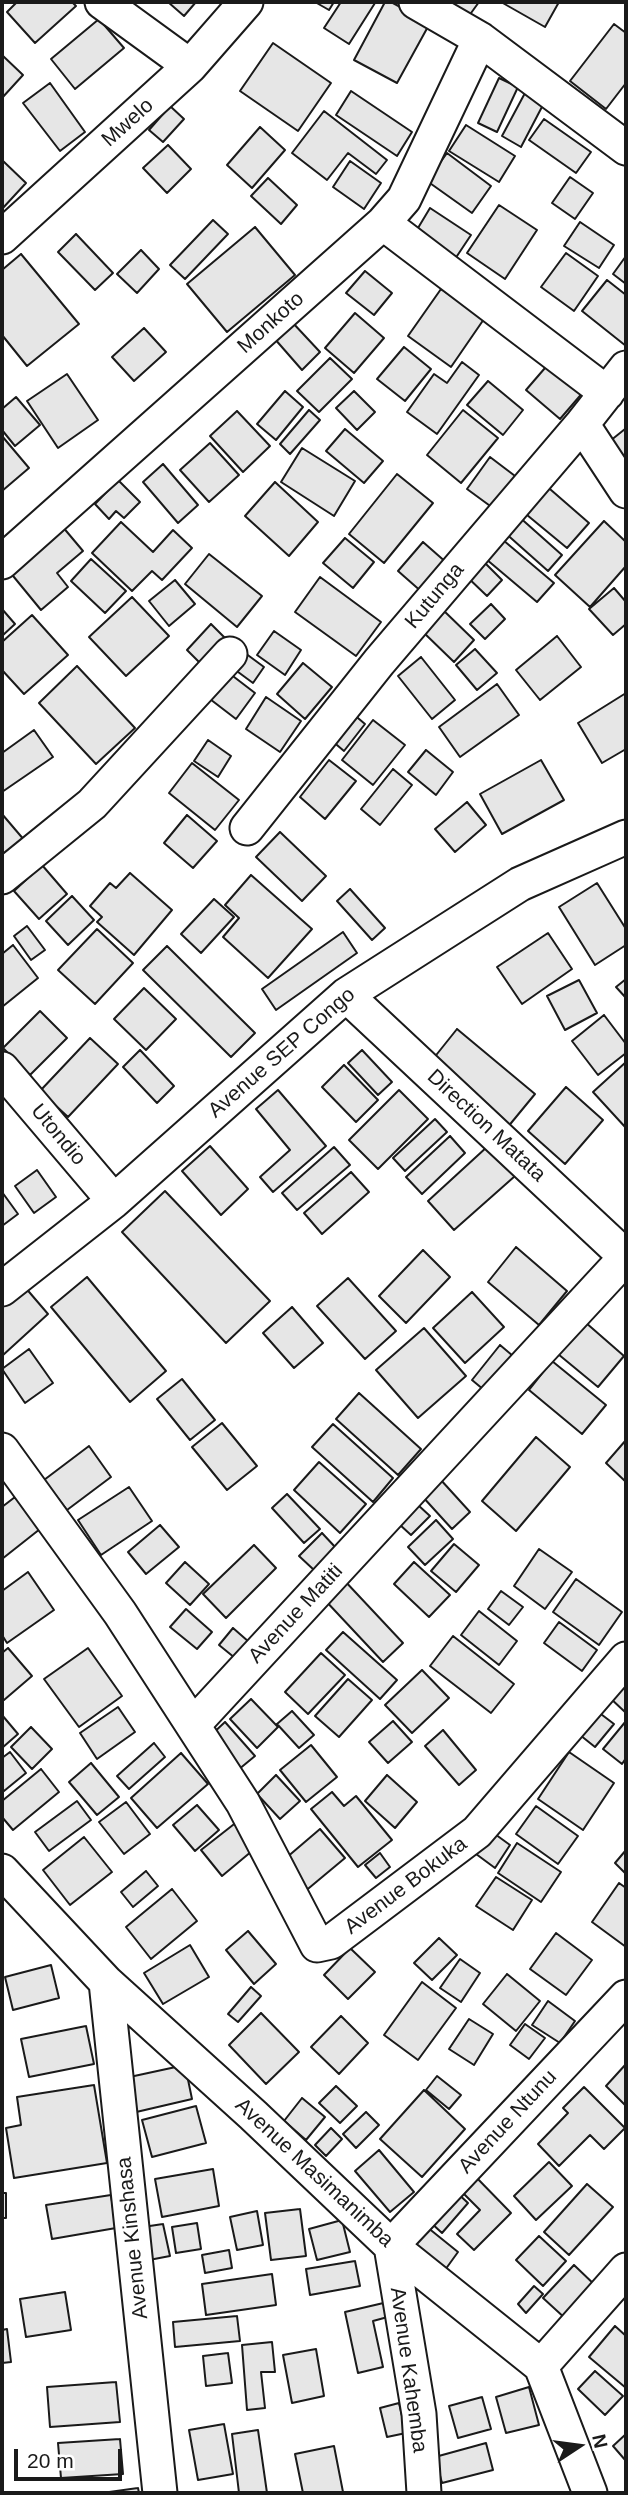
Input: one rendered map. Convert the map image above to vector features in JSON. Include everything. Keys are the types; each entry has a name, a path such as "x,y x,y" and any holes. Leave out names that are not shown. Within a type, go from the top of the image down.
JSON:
{"street":[{"path":"102,2 190,66"},
{"name":"Mwelo","path":"2,237 190,66 246,2"},
{"path":"416,2 480,39 626,148"},
{"name":"Monkoto","path":"2,562 383,223 404,200 480,39"},
{"path":"383,223 617,380"},
{"name":"Kutunga","path":"247,828 379,662 617,380"},
{"path":"582,424 626,491"},
{"path":"2,877 92,804 230,653"},
{"name":"Avenue SEP Congo","path":"2,1289 114,1201 346,995 520,884 626,837"},
{"name":"Direction Matata","path":"346,995 626,1257"},
{"name":"Utondio","path":"2,1069 114,1201"},
{"name":"Avenue Matiti","path":"193,1725 626,1257"},
{"path":"2,1450 120,1613 193,1725"},
{"name":"Avenue Bokuka","path":"193,1725 243,1802 307,1931 317,1945 331,1942 477,1832 626,1659"},
{"name":"Avenue Masimanimba","path":"2,1871 106,1982 253,2115 391,2246 541,2365"},
{"name":"Avenue Kinshasa","path":"106,1982 160,2493"},
{"name":"Avenue Ntunu","path":"391,2246 626,1997"},
{"name":"Avenue Kahemba","path":"391,2246 419,2414 424,2493"},
{"path":"590,2493 541,2365 626,2270"}],"building":[{"path":"17,2 72,2 76,6 35,43 7,12"},
{"path":"168,2 196,2 184,16"},
{"path":"315,2 334,2 329,10"},
{"path":"341,2 375,3 349,44 324,28"},
{"path":"385,2 391,2 430,23 397,83 354,60"},
{"path":"439,2 479,2 466,20"},
{"path":"501,2 559,2 545,27"},
{"path":"99,19 124,48 75,89 51,59"},
{"path":"614,24 626,33 626,83 606,109 570,81"},
{"path":"273,43 331,83 298,131 240,91"},
{"path":"2,55 23,75 2,98"},
{"path":"499,78 518,87 497,132 478,123"},
{"path":"50,83 85,132 60,151 23,103"},
{"path":"351,91 412,132 397,156 336,115"},
{"path":"525,93 544,103 521,147 502,136"},
{"path":"170,106 184,119 163,142 149,130"},
{"path":"324,111 387,160 376,174 348,153 327,180 292,153"},
{"path":"544,119 591,152 576,173 529,140"},
{"path":"466,125 515,156 499,182 449,151"},
{"path":"260,127 285,150 252,188 227,165"},
{"path":"168,145 191,169 167,193 143,168"},
{"path":"447,153 491,186 472,213 427,181"},
{"path":"2,160 26,183 2,209"},
{"path":"350,161 381,183 364,209 333,187"},
{"path":"570,177 593,193 575,219 552,203"},
{"path":"268,178 297,205 281,224 251,196"},
{"path":"499,205 537,230 505,279 467,253"},
{"path":"430,208 471,235 455,259 415,233"},
{"path":"213,220 228,234 185,279 170,265"},
{"path":"580,222 614,245 599,268 564,246"},
{"path":"255,227 295,275 227,332 187,284"},
{"path":"76,234 113,273 95,290 58,252"},
{"path":"141,250 159,269 137,293 117,274"},
{"path":"566,253 598,276 574,311 541,287"},
{"path":"21,254 79,324 27,366 2,335 2,270"},
{"path":"626,256 626,284 613,274"},
{"path":"365,271 392,293 374,315 346,293"},
{"path":"607,280 626,295 626,346 582,311"},
{"path":"441,289 484,319 451,367 408,336"},
{"path":"355,313 384,338 354,373 325,348"},
{"path":"292,322 320,352 302,370 274,338"},
{"path":"144,328 166,352 134,381 112,357"},
{"path":"404,347 431,369 405,401 377,379"},
{"path":"330,358 352,379 319,412 297,391"},
{"path":"551,361 585,390 560,419 526,390"},
{"path":"462,362 479,375 437,434 407,412 434,374 447,383"},
{"path":"67,374 98,420 58,448 27,401"},
{"path":"488,381 523,410 503,435 467,405"},
{"path":"285,391 303,407 276,440 257,424"},
{"path":"354,391 375,412 357,430 336,408"},
{"path":"16,397 40,425 15,446 2,430 2,409"},
{"path":"309,410 320,420 290,454 280,444"},
{"path":"463,410 498,438 461,483 427,455"},
{"path":"237,411 270,446 243,472 210,436"},
{"path":"345,429 383,461 364,483 326,451"},
{"path":"626,430 626,471 605,445"},
{"path":"2,436 29,468 2,491"},
{"path":"210,443 239,475 209,502 180,470"},
{"path":"302,448 355,481 334,516 281,482"},
{"path":"490,457 519,479 497,511 467,489"},
{"path":"163,464 198,505 178,523 143,482"},
{"path":"397,474 433,503 384,563 349,534"},
{"path":"118,480 140,502 124,518 116,511 109,519 95,504"},
{"path":"275,482 318,522 289,556 245,516"},
{"path":"543,483 589,523 567,548 521,510"},
{"path":"517,515 562,555 548,571 503,531"},
{"path":"604,521 626,542 626,566 590,607 555,575"},
{"path":"121,522 153,552 173,530 192,548 162,580 152,571 132,591 92,553"},
{"path":"62,526 83,551 57,573 68,587 41,610 9,571"},
{"path":"345,538 374,562 353,588 323,563"},
{"path":"503,540 554,583 537,602 486,559"},
{"path":"423,542 448,564 423,593 398,571"},
{"path":"209,554 262,596 237,627 185,584"},
{"path":"479,557 502,580 487,596 463,573"},
{"path":"91,559 126,591 105,613 71,581"},
{"path":"320,577 381,622 356,656 295,612"},
{"path":"175,580 195,604 169,626 149,601"},
{"path":"614,588 626,602 626,624 613,635 589,609"},
{"path":"132,597 169,636 126,676 89,637"},
{"path":"491,604 505,619 485,639 470,624"},
{"path":"2,609 15,624 2,636"},
{"path":"442,609 474,640 454,662 422,631"},
{"path":"32,615 68,655 24,694 2,670 2,642"},
{"path":"211,624 227,640 203,666 187,650"},
{"path":"274,631 301,650 285,675 257,655"},
{"path":"557,636 581,667 540,700 516,670"},
{"path":"475,649 497,673 477,690 456,665"},
{"path":"245,653 264,667 253,683 234,669"},
{"path":"421,657 455,700 432,719 398,676"},
{"path":"303,663 332,687 305,719 277,694"},
{"path":"77,666 135,728 96,764 39,703"},
{"path":"225,670 255,693 236,719 206,696"},
{"path":"497,684 519,715 460,757 439,727"},
{"path":"626,693 626,749 602,763 578,723"},
{"path":"266,697 301,721 280,752 246,729"},
{"path":"352,713 365,724 344,751 331,740"},
{"path":"373,720 405,745 373,785 342,760"},
{"path":"34,730 53,757 2,792 2,753"},
{"path":"208,740 231,756 218,777 194,761"},
{"path":"426,750 453,772 436,795 408,772"},
{"path":"329,760 356,781 325,819 300,797"},
{"path":"541,760 564,800 502,834 480,794"},
{"path":"192,763 239,800 215,830 169,793"},
{"path":"393,769 412,785 380,825 361,809"},
{"path":"467,802 486,825 455,852 435,829"},
{"path":"2,814 25,841 2,862"},
{"path":"187,815 217,841 193,868 164,843"},
{"path":"280,832 326,876 302,901 256,857"},
{"path":"42,865 67,894 39,919 14,891"},
{"path":"130,873 172,910 134,955 97,922 102,917 90,906 110,883 116,888"},
{"path":"251,875 312,929 268,978 223,937 239,918 225,905"},
{"path":"597,883 626,929 626,945 595,965 559,907"},
{"path":"350,889 385,928 372,940 337,901"},
{"path":"72,896 94,920 68,945 46,921"},
{"path":"214,899 234,917 201,953 181,934"},
{"path":"27,926 45,950 31,960 14,936"},
{"path":"97,929 133,963 95,1004 58,970"},
{"path":"343,932 357,953 276,1010 262,989"},
{"path":"548,933 572,969 522,1004 497,967"},
{"path":"13,945 38,978 2,1007 2,954"},
{"path":"167,946 255,1033 231,1057 143,970"},
{"path":"626,979 626,998 616,987"},
{"path":"579,980 597,1013 565,1030 547,996"},
{"path":"144,988 176,1019 146,1050 114,1019"},
{"path":"40,1011 67,1038 30,1075 3,1048"},
{"path":"604,1015 626,1044 626,1053 598,1075 572,1041"},
{"path":"457,1029 535,1094 507,1128 429,1064"},
{"path":"90,1038 118,1064 68,1117 40,1091"},
{"path":"140,1050 174,1086 157,1103 123,1067"},
{"path":"362,1050 392,1082 378,1095 348,1063"},
{"path":"626,1062 626,1128 593,1092"},
{"path":"344,1065 378,1100 356,1122 322,1087"},
{"path":"566,1087 603,1120 565,1164 528,1131"},
{"path":"278,1090 326,1146 273,1192 260,1177 290,1150 256,1109"},
{"path":"399,1090 428,1119 378,1169 349,1140"},
{"path":"435,1119 447,1132 405,1171 393,1158"},
{"path":"450,1136 465,1153 422,1194 406,1177"},
{"path":"210,1146 248,1189 221,1215 182,1171"},
{"path":"488,1146 515,1176 454,1230 428,1201"},
{"path":"334,1147 350,1165 297,1210 282,1193"},
{"path":"37,1170 56,1197 34,1213 15,1186"},
{"path":"351,1172 369,1192 322,1234 304,1213"},
{"path":"165,1191 270,1301 226,1343 122,1232"},
{"path":"2,1192 18,1214 2,1226"},
{"path":"516,1247 567,1291 539,1325 488,1282"},
{"path":"423,1250 450,1277 406,1323 379,1296"},
{"path":"87,1277 166,1371 130,1402 51,1307"},
{"path":"348,1278 396,1331 365,1359 317,1306"},
{"path":"24,1286 48,1314 2,1356 2,1306"},
{"path":"472,1292 504,1327 465,1363 433,1328"},
{"path":"292,1307 323,1343 294,1368 263,1333"},
{"path":"585,1322 624,1356 598,1387 558,1354"},
{"path":"424,1328 466,1376 418,1418 376,1370"},
{"path":"500,1345 513,1356 484,1390 472,1380"},
{"path":"29,1349 53,1383 25,1403 2,1369"},
{"path":"552,1361 606,1405 582,1434 529,1390"},
{"path":"182,1379 215,1420 190,1440 157,1399"},
{"path":"359,1393 421,1449 398,1475 336,1419"},
{"path":"222,1423 257,1466 227,1490 192,1447"},
{"path":"333,1424 393,1478 373,1502 312,1447"},
{"path":"536,1437 570,1467 516,1531 482,1501"},
{"path":"626,1440 626,1482 606,1463"},
{"path":"89,1446 111,1477 67,1510 44,1480"},
{"path":"319,1462 366,1504 340,1533 294,1490"},
{"path":"440,1479 470,1512 452,1529 422,1496"},
{"path":"129,1487 152,1521 101,1555 78,1520"},
{"path":"287,1494 320,1529 304,1543 272,1508"},
{"path":"15,1497 40,1529 2,1559 2,1507"},
{"path":"418,1505 430,1516 411,1535 399,1524"},
{"path":"436,1520 453,1539 425,1565 408,1547"},
{"path":"160,1525 179,1547 146,1574 128,1552"},
{"path":"322,1533 336,1548 314,1570 299,1556"},
{"path":"454,1544 479,1565 456,1592 431,1571"},
{"path":"254,1545 276,1568 226,1618 203,1594"},
{"path":"539,1549 572,1572 545,1609 514,1586"},
{"path":"185,1562 209,1584 190,1605 166,1583"},
{"path":"414,1562 450,1595 429,1617 394,1584"},
{"path":"28,1572 54,1610 7,1643 2,1635 2,1591"},
{"path":"343,1579 403,1643 383,1662 323,1598"},
{"path":"576,1579 622,1612 599,1645 553,1612"},
{"path":"501,1591 523,1607 509,1625 488,1609"},
{"path":"186,1609 212,1632 197,1649 170,1627"},
{"path":"479,1611 517,1641 499,1665 461,1635"},
{"path":"559,1622 597,1650 582,1671 544,1643"},
{"path":"233,1628 249,1642 235,1658 219,1645"},
{"path":"343,1632 397,1680 380,1699 326,1650"},
{"path":"453,1636 514,1684 491,1713 430,1666"},
{"path":"8,1648 32,1676 4,1700 2,1653"},
{"path":"88,1648 122,1696 79,1727 44,1679"},
{"path":"321,1653 345,1675 308,1714 285,1692"},
{"path":"422,1670 449,1698 412,1733 385,1705"},
{"path":"348,1679 372,1700 339,1737 315,1716"},
{"path":"626,1682 626,1711 625,1712 609,1697"},
{"path":"251,1699 278,1727 257,1748 230,1719"},
{"path":"118,1707 135,1732 97,1759 80,1733"},
{"path":"593,1708 614,1724 595,1747 575,1731"},
{"path":"292,1711 314,1735 299,1748 277,1724"},
{"path":"2,1715 18,1734 2,1748"},
{"path":"393,1721 412,1742 388,1763 369,1742"},
{"path":"626,1721 626,1758 622,1764 603,1749"},
{"path":"225,1722 255,1756 238,1770 209,1737"},
{"path":"31,1727 52,1749 32,1769 11,1747"},
{"path":"443,1730 476,1770 459,1785 425,1746"},
{"path":"154,1743 165,1757 129,1789 117,1776"},
{"path":"311,1745 337,1777 306,1802 280,1770"},
{"path":"10,1752 26,1773 4,1791 2,1758"},
{"path":"569,1752 614,1783 583,1830 538,1799"},
{"path":"181,1753 208,1784 157,1828 131,1798"},
{"path":"91,1763 119,1797 97,1815 69,1782"},
{"path":"41,1769 59,1792 13,1830 2,1817 2,1801"},
{"path":"276,1775 300,1801 280,1819 257,1794"},
{"path":"387,1775 417,1802 395,1828 365,1801"},
{"path":"332,1792 344,1806 356,1796 392,1840 358,1867 311,1809"},
{"path":"77,1801 91,1820 49,1851 35,1832"},
{"path":"126,1802 150,1834 124,1854 99,1822"},
{"path":"197,1805 219,1830 195,1851 173,1825"},
{"path":"536,1806 578,1836 558,1864 516,1834"},
{"path":"238,1821 258,1846 222,1876 201,1850"},
{"path":"320,1829 345,1858 303,1893 279,1864"},
{"path":"488,1829 510,1845 495,1868 472,1851"},
{"path":"84,1837 112,1872 70,1905 43,1870"},
{"path":"517,1843 561,1872 541,1902 498,1873"},
{"path":"626,1850 626,1874 615,1863"},
{"path":"380,1853 390,1867 376,1878 365,1865"},
{"path":"146,1871 158,1886 133,1907 121,1892"},
{"path":"496,1877 532,1900 513,1930 476,1906"},
{"path":"619,1883 626,1888 626,1947 592,1922"},
{"path":"172,1889 197,1921 151,1959 126,1927"},
{"path":"248,1931 276,1964 254,1984 226,1950"},
{"path":"556,1933 592,1960 566,1995 530,1969"},
{"path":"439,1938 457,1955 432,1980 414,1963"},
{"path":"190,1945 209,1977 163,2004 144,1973"},
{"path":"350,1948 375,1972 348,1999 324,1975"},
{"path":"460,1959 480,1973 461,2002 440,1988"},
{"path":"51,1965 59,1998 13,2010 5,1977"},
{"path":"507,1974 540,2001 516,2031 483,2004"},
{"path":"422,1982 456,2008 418,2060 384,2035"},
{"path":"251,1987 261,1996 238,2022 228,2014"},
{"path":"548,2001 575,2021 560,2043 532,2025"},
{"path":"261,2013 299,2052 266,2084 229,2045"},
{"path":"341,2016 368,2043 339,2074 311,2047"},
{"path":"469,2019 493,2034 474,2065 449,2049"},
{"path":"525,2024 545,2038 529,2059 510,2045"},
{"path":"86,2026 94,2064 29,2077 21,2039"},
{"path":"626,2064 626,2106 606,2086"},
{"path":"185,2065 192,2099 132,2113 125,2078"},
{"path":"437,2076 461,2095 449,2109 426,2090"},
{"path":"94,2085 107,2163 14,2178 6,2128 21,2125 17,2097"},
{"path":"336,2086 357,2106 340,2123 319,2103"},
{"path":"584,2087 625,2128 604,2149 590,2135 559,2166 538,2144 568,2113 563,2108"},
{"path":"424,2090 465,2129 422,2177 380,2139"},
{"path":"302,2098 325,2117 306,2140 284,2121"},
{"path":"196,2106 206,2143 152,2157 142,2120"},
{"path":"366,2112 379,2125 356,2148 343,2134"},
{"path":"331,2128 342,2139 326,2156 315,2145"},
{"path":"379,2150 414,2192 390,2212 355,2171"},
{"path":"549,2162 572,2186 536,2220 514,2196"},
{"path":"213,2169 219,2206 162,2217 155,2179"},
{"path":"473,2174 511,2213 474,2250 457,2234 480,2210 459,2189"},
{"path":"587,2184 613,2207 569,2255 544,2232"},
{"path":"454,2190 468,2203 442,2233 428,2220"},
{"path":"2,2193 6,2193 6,2218 2,2218"},
{"path":"111,2195 116,2228 52,2239 46,2205"},
{"path":"300,2209 306,2256 271,2260 265,2213"},
{"path":"257,2211 263,2245 237,2250 230,2217"},
{"path":"342,2220 350,2252 317,2260 309,2229"},
{"path":"197,2223 201,2249 176,2253 172,2227"},
{"path":"163,2224 170,2256 149,2260 143,2227"},
{"path":"427,2227 458,2252 445,2270 413,2245"},
{"path":"539,2236 566,2261 543,2286 516,2260"},
{"path":"229,2250 232,2268 205,2273 202,2255"},
{"path":"355,2261 360,2286 310,2295 306,2269"},
{"path":"574,2265 598,2288 567,2320 543,2298"},
{"path":"272,2274 276,2305 206,2315 202,2284"},
{"path":"534,2286 543,2294 526,2313 518,2304"},
{"path":"65,2292 71,2330 26,2337 20,2299"},
{"path":"392,2301 395,2315 373,2321 383,2367 358,2373 345,2312"},
{"path":"237,2316 240,2341 175,2347 173,2322"},
{"path":"615,2326 626,2336 626,2388 589,2357"},
{"path":"7,2329 11,2362 2,2363 2,2330"},
{"path":"272,2342 275,2372 261,2372 265,2408 247,2410 242,2345"},
{"path":"316,2349 324,2396 292,2403 283,2355"},
{"path":"228,2353 232,2383 206,2386 203,2356"},
{"path":"595,2371 623,2396 605,2415 578,2389"},
{"path":"116,2382 120,2422 50,2427 47,2387"},
{"path":"529,2387 539,2425 506,2433 496,2397"},
{"path":"482,2397 491,2429 458,2438 449,2406"},
{"path":"399,2403 406,2433 387,2437 380,2408"},
{"path":"224,2424 233,2474 198,2480 189,2430"},
{"path":"258,2430 267,2493 239,2493 232,2434"},
{"path":"626,2434 626,2461 613,2446"},
{"path":"120,2439 123,2474 61,2478 58,2443"},
{"path":"486,2443 493,2470 442,2483 435,2457"},
{"path":"334,2446 343,2492 303,2493 295,2454"},
{"path":"138,2488 139,2493 102,2493"}]}
